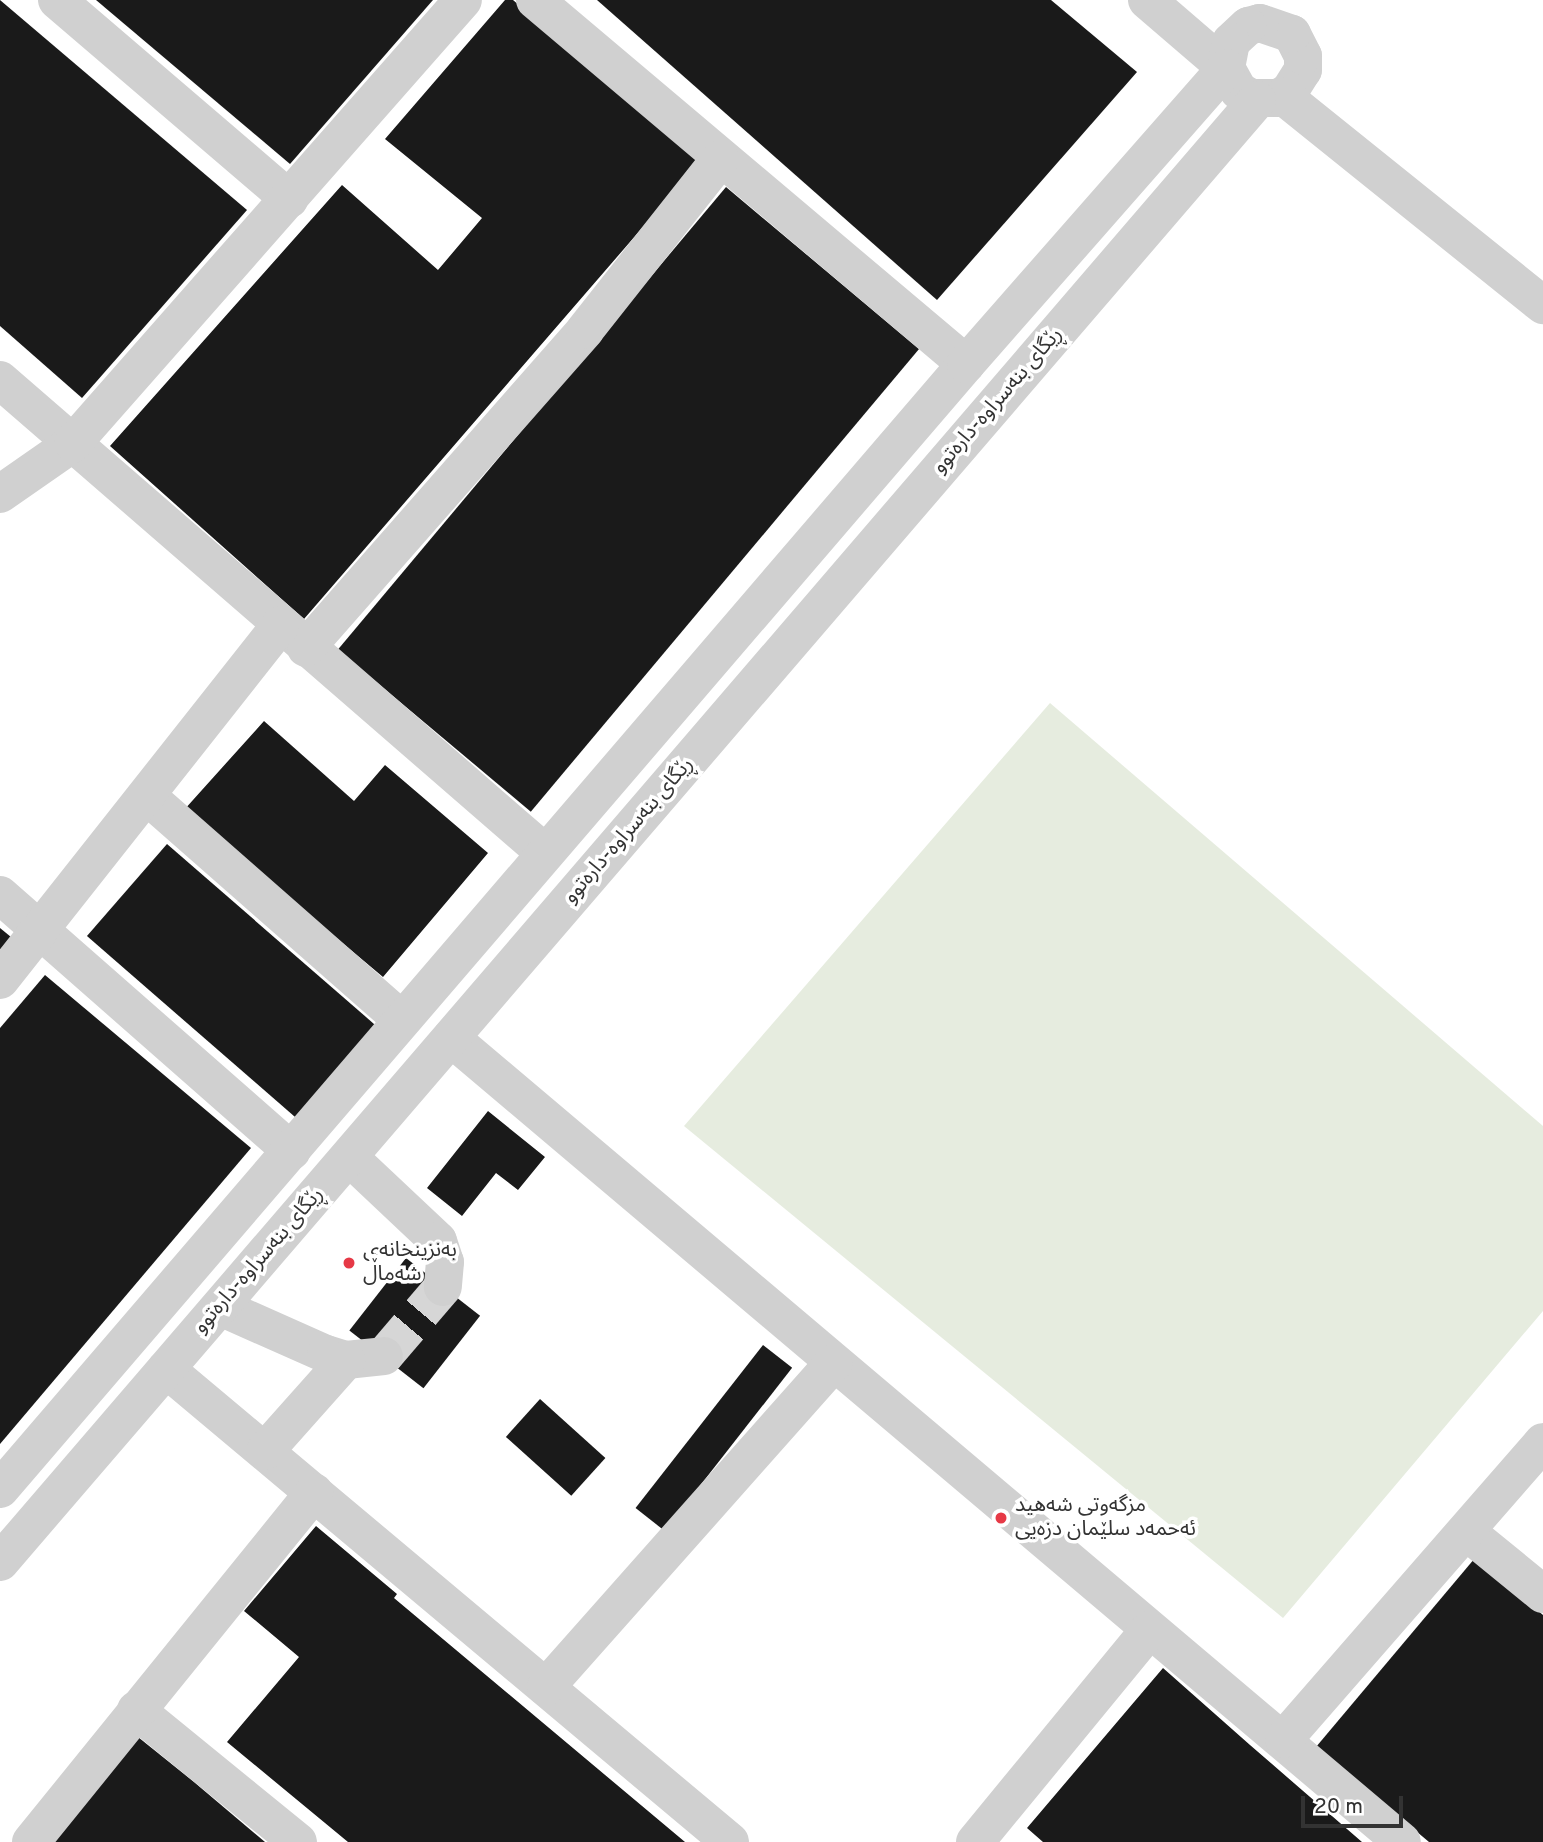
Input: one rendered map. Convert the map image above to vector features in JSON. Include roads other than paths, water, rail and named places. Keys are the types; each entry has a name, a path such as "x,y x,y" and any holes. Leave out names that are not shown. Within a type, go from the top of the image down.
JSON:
{"street":[{"path":"57,0 289,199"},
{"path":"0,494 73,443 463,0"},
{"path":"535,0 720,159 966,364"},
{"path":"1147,0 1226,68 1239,92 1270,98 1543,305"},
{"path":"0,1489 966,364 1226,68 1226,54 1238,33 1265,12 1292,34 1303,56 1298,82 1270,98"},
{"name":"ڕێگای بنەسراوە-دارەتوو","path":"0,1562 451,1038 1270,98"},
{"path":"0,980 147,796 293,636 585,330 720,159"},
{"path":"0,380 545,853"},
{"path":"147,796 402,1020"},
{"path":"0,895 291,1151"},
{"path":"451,1038 1402,1842"},
{"path":"365,1063 403,1094"},
{"path":"349,1157 438,1241 445,1262 443,1287"},
{"path":"220,1307 272,1333 346,1360 384,1356"},
{"path":"265,1451 346,1360"},
{"path":"546,1687 834,1363"},
{"path":"166,1369 730,1842"},
{"path":"1284,1740 1543,1442"},
{"path":"31,1842 135,1710 314,1492"},
{"path":"1467,1532 1543,1594"},
{"path":"980,1840 1149,1630"},
{"path":"135,1710 298,1842"}],"tunnel":[{"path":"384,1356 443,1287"}],"place":[{"name":"بەنزینخانەی شەماڵ","path":"349,1263"},
{"name":"مزگەوتی شەهید ئەحمەد سلێمان دزەیی","path":"1001,1518"}]}
